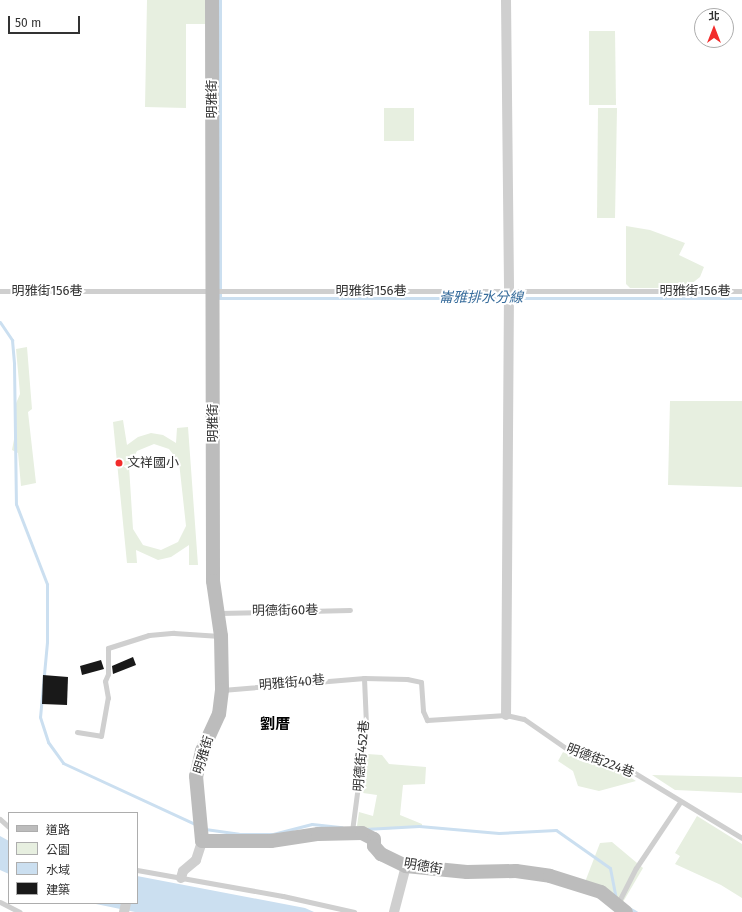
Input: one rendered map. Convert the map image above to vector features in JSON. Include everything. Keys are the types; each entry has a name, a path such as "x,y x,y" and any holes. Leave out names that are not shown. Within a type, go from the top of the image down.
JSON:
{"street":[{"name":"明雅街","path":"202,841 196,776 202,751 219,714 222,690 221,636 219,612 213,581 212,0"},
{"path":"506,0 509,292 506,714"},
{"name":"明德街","path":"202,841 271,841 318,834 362,833 374,838 374,846 381,854 406,866 467,872 516,871 550,876 601,892 621,908"},
{"path":"180,878 183,871 196,860 202,841"},
{"path":"394,912 406,866"}],"lane":[{"name":"明雅街156巷","path":"0,291 509,292 742,290"},
{"name":"明德街60巷","path":"219,612 350,610"},
{"path":"77,732 101,736 108,698 105,681 108,674 108,648 149,635 174,633 221,636"},
{"name":"明德街224巷","path":"364,678 407,679 421,682 423,711 427,720 506,714 524,719 570,751 633,772 680,802 742,838"},
{"name":"明雅街40巷","path":"222,690 364,678"},
{"name":"明德街452巷","path":"352,834 366,724 364,678"},
{"path":"621,908 636,868 680,802"},
{"path":"0,819 8,826"},
{"path":"138,870 314,902 354,912"},
{"path":"0,902 20,912"}],"green space":[{"path":"147,0 211,0 212,24 186,24 186,108 145,107"},
{"path":"589,31 615,31 616,105 589,105"},
{"path":"384,108 414,108 414,141 384,141"},
{"path":"598,108 617,108 615,218 597,218"},
{"path":"626,226 650,230 685,243 679,255 704,267 700,277 686,288 630,288 626,284"},
{"path":"27,347 32,409 28,412 36,483 21,486 18,453 12,450 15,434 14,408 20,394 16,349"},
{"path":"670,401 742,401 742,487 668,485"},
{"path":"123,420 127,445 138,437 151,433 163,435 176,443 177,428 188,427 198,565 189,565 189,545 171,557 158,560 136,550 137,563 127,563 113,422","holes":["154,444 169,449 179,462 186,526 178,542 161,550 143,545 133,529 129,466 137,451"]},
{"path":"563,752 583,762 619,770 636,781 599,791 578,786 573,771 558,761"},
{"path":"367,754 382,755 389,764 426,767 425,784 403,785 400,815 422,824 422,827 379,830 357,826 359,812 373,816 377,795 363,793"},
{"path":"652,775 742,777 742,793 675,790"},
{"path":"697,816 742,844 742,898 721,885 675,864 680,856 675,853"},
{"path":"612,842 643,868 623,902 585,882 600,843"}],"water":[{"path":"0,836 8,840 8,874 0,870"},
{"path":"138,876 305,908 314,912 135,912 96,904 138,904"}],"building":[{"path":"133,657 136,665 113,674 112,666"},
{"path":"101,660 104,669 82,675 80,666"},
{"path":"43,675 68,677 67,705 42,704"}],"waterway":[{"name":"崙雅排水分線","path":"220,0 220,298 742,298"},
{"path":"0,322 12,340 14,364 16,504 47,584 47,642 40,717 48,742 63,763 197,825"},
{"path":"205,829 239,834 273,834 312,824 342,827"},
{"path":"365,829 419,826 499,833 556,830 610,868 616,899"},
{"path":"629,908 636,912"}],"place":[{"name":"文祥國小","path":"119,463"}],"district":[{"name":"劉厝","path":"275,725"}]}
